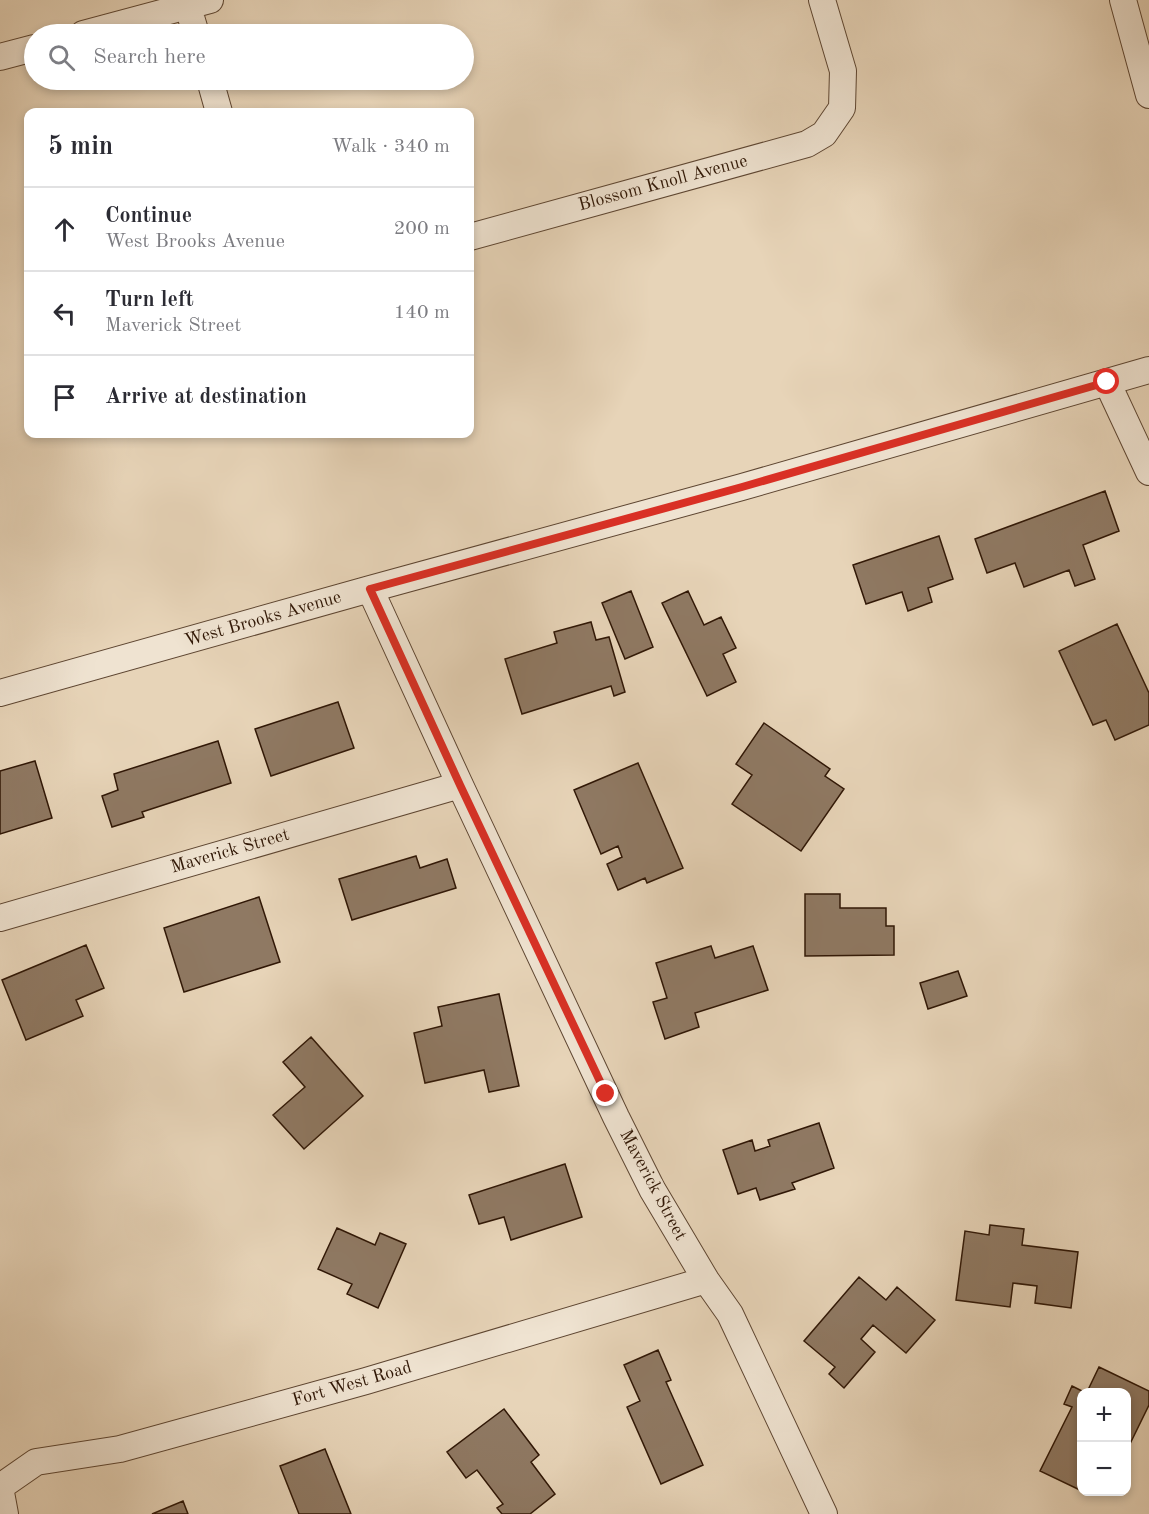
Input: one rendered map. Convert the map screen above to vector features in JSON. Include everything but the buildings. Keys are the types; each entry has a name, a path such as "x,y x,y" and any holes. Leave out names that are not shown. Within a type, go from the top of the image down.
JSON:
{"street":[{"name":"Blossom Knoll Avenue","path":"474,236 807,144 824,134 842,108 843,71 822,0"},
{"path":"1123,0 1149,95"},
{"path":"118,24 195,2 196,24"},
{"path":"0,57 24,51"},
{"path":"213,90 218,108"},
{"name":"West Brooks Avenue","path":"0,693 742,487 1149,370"},
{"path":"1107,382 1149,472"},
{"name":"Maverick Street","path":"370,589 616,1117 652,1189 706,1280 730,1314 824,1514"},
{"name":"Maverick Street","path":"0,918 460,785"},
{"name":"Fort West Road","path":"0,1487 36,1462 120,1449 366,1381 706,1280"},
{"path":"0,1487 5,1514"}],"route":[{"path":"606,1094 370,589 742,487 1107,382"}]}
